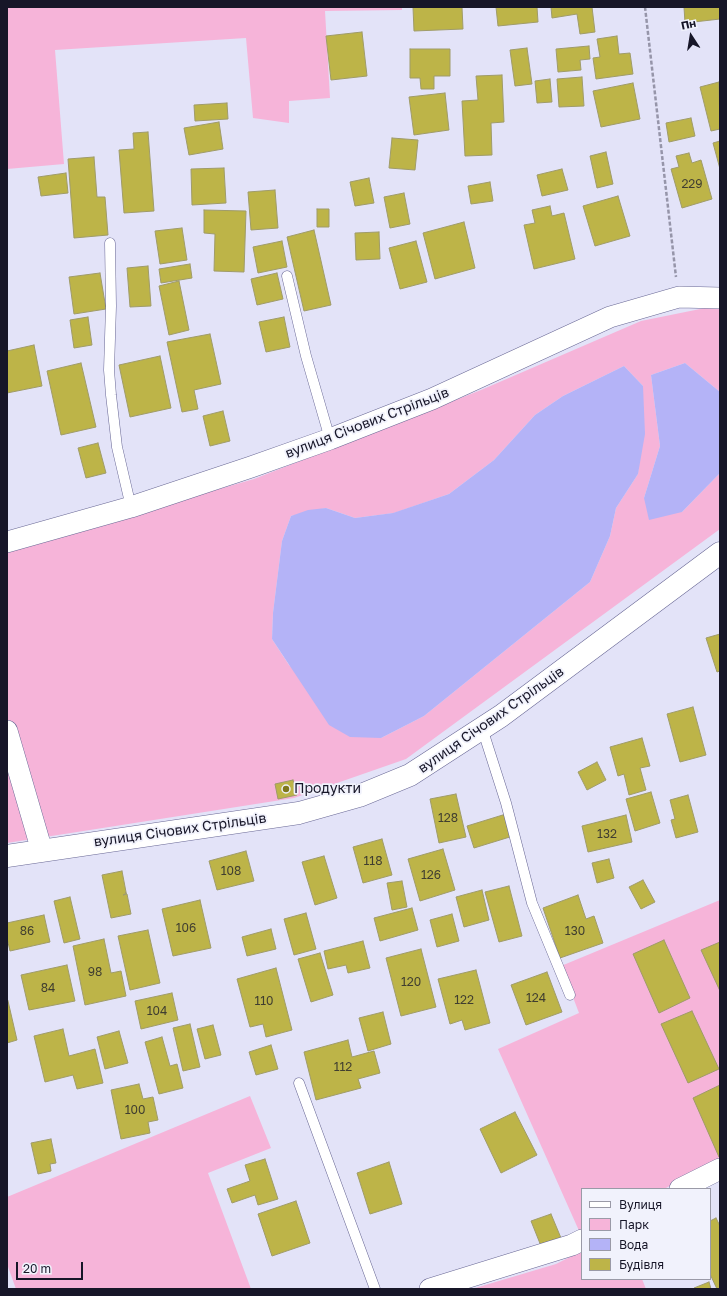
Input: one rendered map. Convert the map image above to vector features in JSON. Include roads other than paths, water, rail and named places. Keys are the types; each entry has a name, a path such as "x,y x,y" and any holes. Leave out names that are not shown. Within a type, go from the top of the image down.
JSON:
{"street":[{"name":"вулиця Січових Стрільців","path":"7,542 131,507 330,439 432,399 610,317 679,297 720,298"},
{"name":"вулиця Січових Стрільців","path":"7,856 299,813 359,796 410,775 501,716 720,553"},
{"path":"7,731 42,851"},
{"path":"682,1188 720,1168"},
{"path":"430,1289 572,1245 581,1240"}],"lane":[{"path":"110,243 112,306 109,370 117,447 131,507"},
{"path":"286,276 306,356 330,439"},
{"path":"482,728 506,803 532,903 570,995"},
{"path":"299,1083 375,1289"}],"water":[{"path":"685,363 720,392 720,473 682,512 649,520 644,498 660,446 651,375"},
{"path":"624,366 643,386 645,434 638,474 616,508 610,536 590,582 424,716 381,738 350,737 329,725 272,639 273,613 282,541 291,516 308,510 326,508 355,518 393,513 449,494 494,460 535,415 563,396"}],"place":[{"name":"Продукти","path":"286,789"}]}
